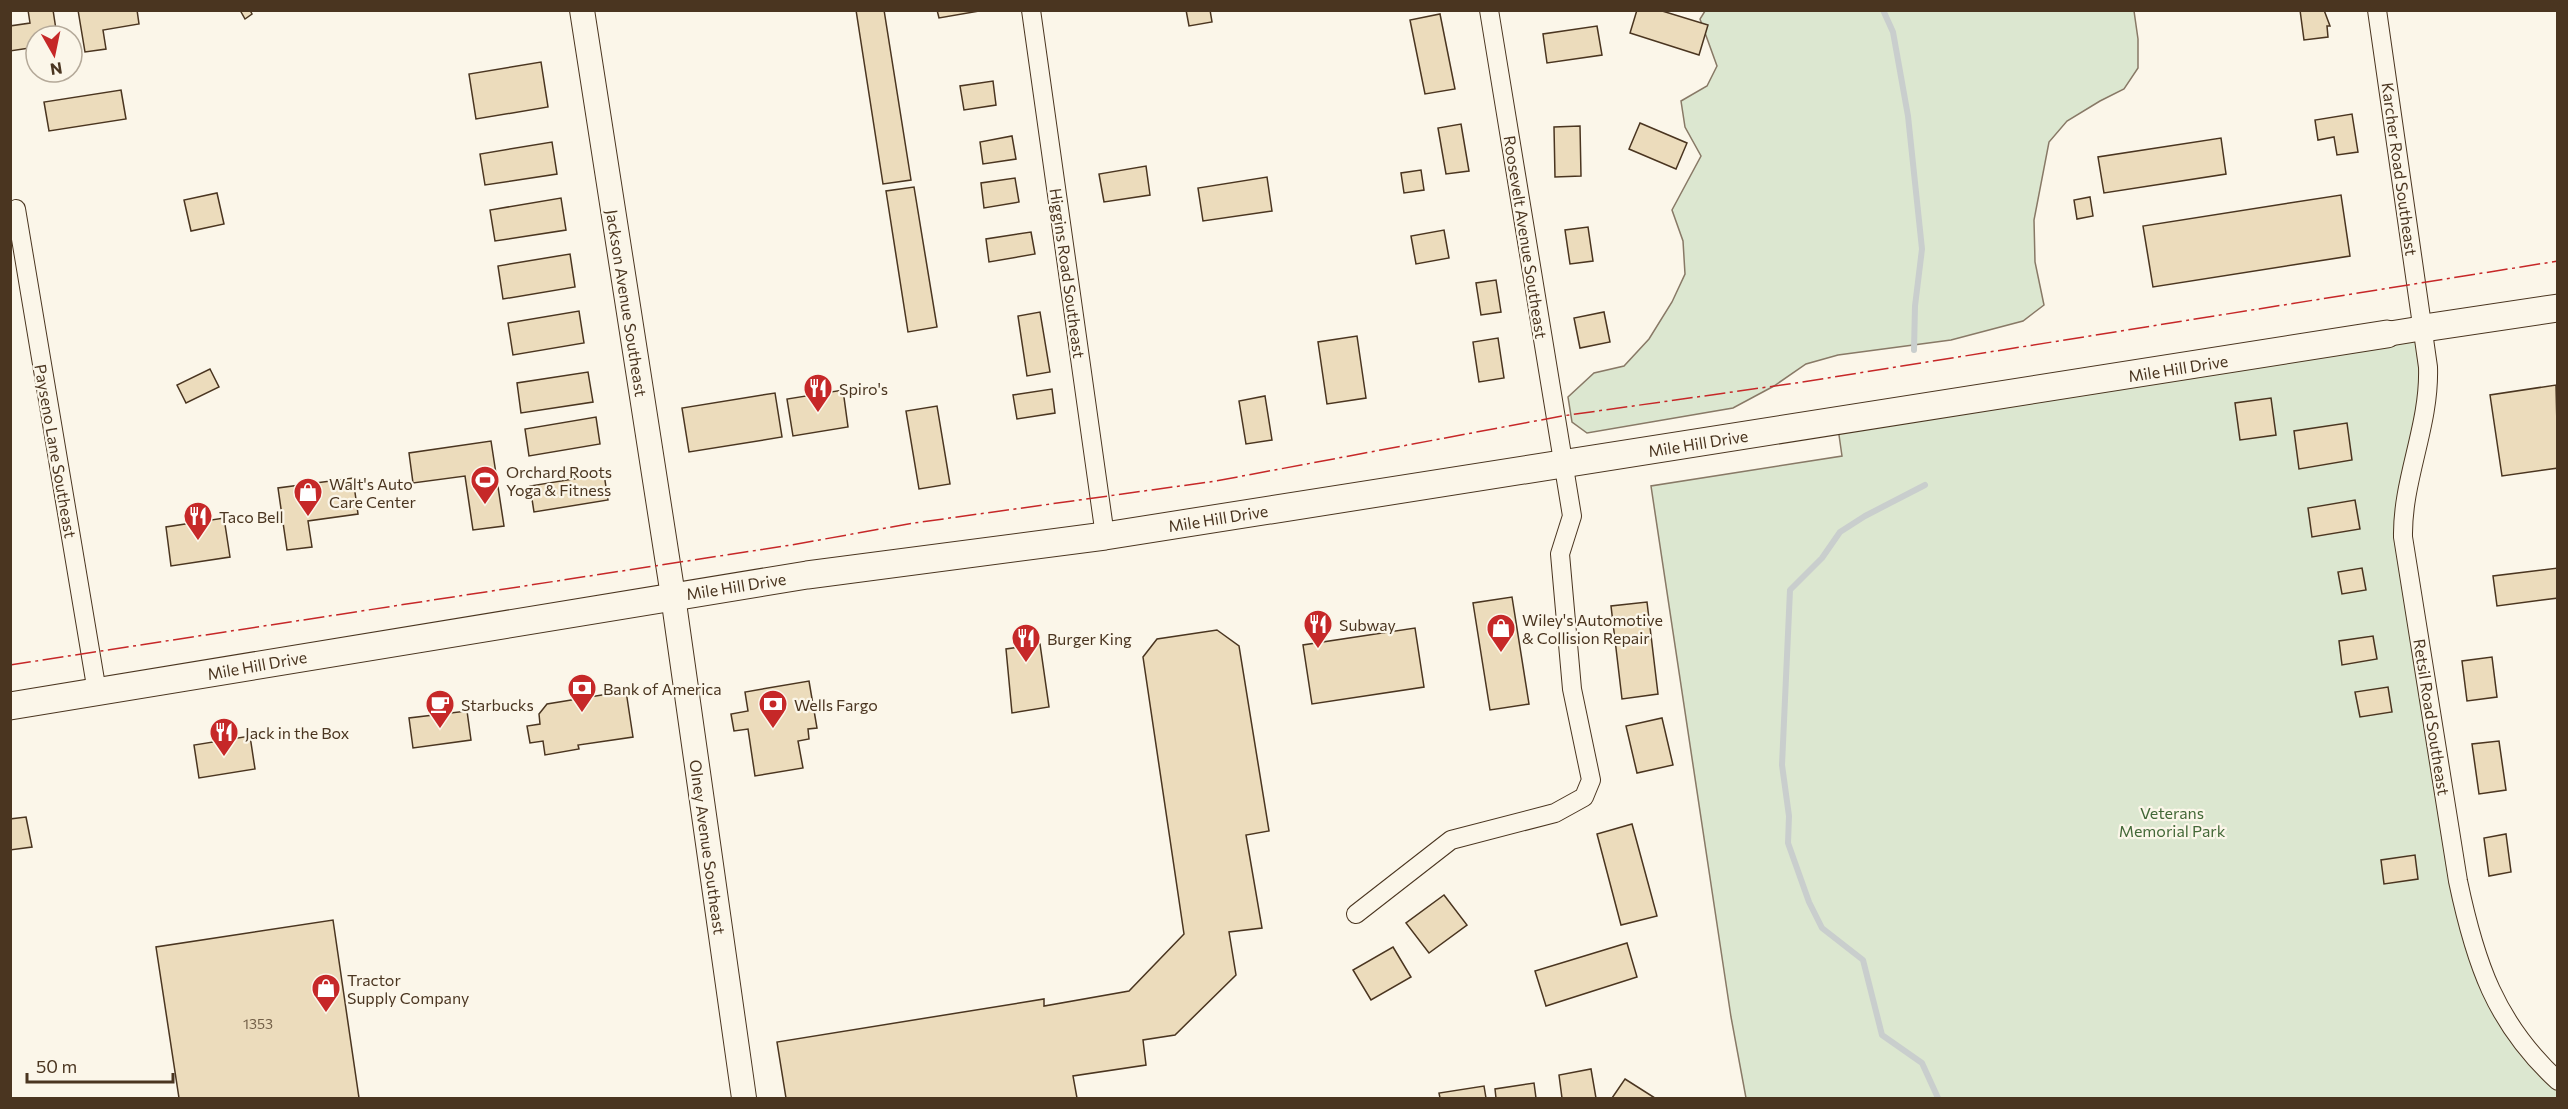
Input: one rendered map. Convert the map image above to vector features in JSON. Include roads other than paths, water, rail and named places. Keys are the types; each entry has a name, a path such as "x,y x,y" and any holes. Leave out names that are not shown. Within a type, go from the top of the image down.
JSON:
{"main road":[{"name":"Jackson Avenue Southeast","path":"582,10 673,596"},
{"path":"2424,328 2558,308"},
{"name":"Mile Hill Drive","path":"10,706 807,575 1105,536 2424,328"},
{"name":"Olney Avenue Southeast","path":"673,596 744,1098"}],"street":[{"name":"Higgins Road Southeast","path":"1031,10 1105,536"},
{"name":"Roosevelt Avenue Southeast","path":"1356,914 1451,840 1555,813 1584,797 1591,780 1572,689 1560,554 1572,516 1489,10"},
{"name":"Karcher Road Southeast","path":"2377,10 2424,328"},
{"name":"Payseno Lane Southeast","path":"16,209 97,692"},
{"name":"Retsil Road Southeast","path":"2424,328 2428,399 2405,502 2403,537 2458,881 2466,920 2488,990 2520,1041 2558,1081"}],"waterway":[{"path":"1883,10 1893,32 1908,116 1922,249 1915,306 1914,350"},
{"path":"1925,485 1865,516 1840,532 1822,558 1790,590 1782,765 1789,816 1788,843 1809,902 1822,928 1863,960 1882,1035 1922,1063 1938,1098"}],"place":[{"name":"Spiro's","path":"818,414"},
{"name":"Orchard Roots Yoga & Fitness","path":"485,506"},
{"name":"Walt's Auto Care Center","path":"308,518"},
{"name":"Taco Bell","path":"198,542"},
{"name":"Subway","path":"1318,650"},
{"name":"Wiley's Automotive & Collision Repair","path":"1501,654"},
{"name":"Burger King","path":"1026,664"},
{"name":"Bank of America","path":"582,714"},
{"name":"Starbucks","path":"440,730"},
{"name":"Wells Fargo","path":"773,730"},
{"name":"Jack in the Box","path":"224,758"},
{"name":"Tractor Supply Company","path":"326,1014"}],"park label":[{"name":"Veterans Memorial Park","path":"2172,821"}]}
